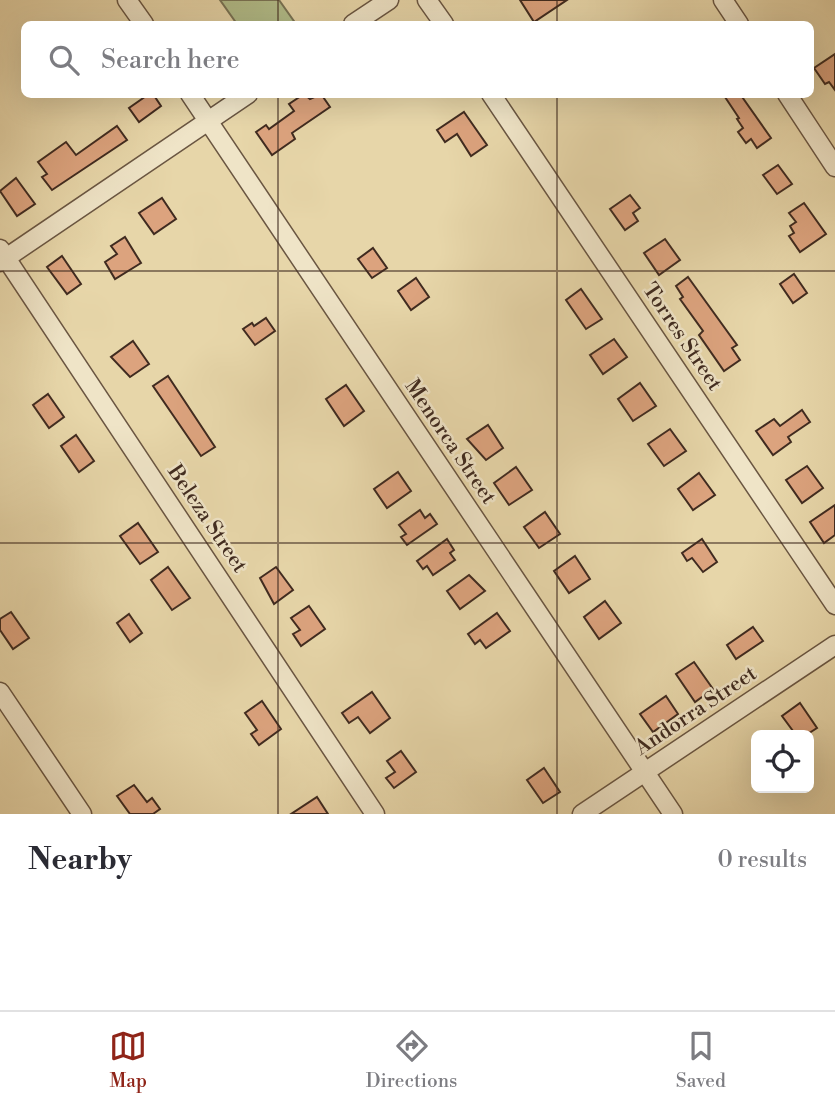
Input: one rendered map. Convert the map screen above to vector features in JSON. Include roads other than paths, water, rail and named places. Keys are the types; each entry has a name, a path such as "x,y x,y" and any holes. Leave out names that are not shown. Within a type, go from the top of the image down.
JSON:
{"street":[{"path":"127,0 142,21"},
{"path":"358,21 389,0"},
{"path":"427,0 442,21"},
{"path":"723,0 737,21"},
{"name":"Menorca Street","path":"193,98 673,814"},
{"path":"2,256 242,98"},
{"name":"Torres Street","path":"494,98 835,605"},
{"path":"789,98 835,167"},
{"name":"Beleza Street","path":"2,256 375,814"},
{"name":"Andorra Street","path":"583,814 835,645"},
{"path":"0,692 82,814"}]}
